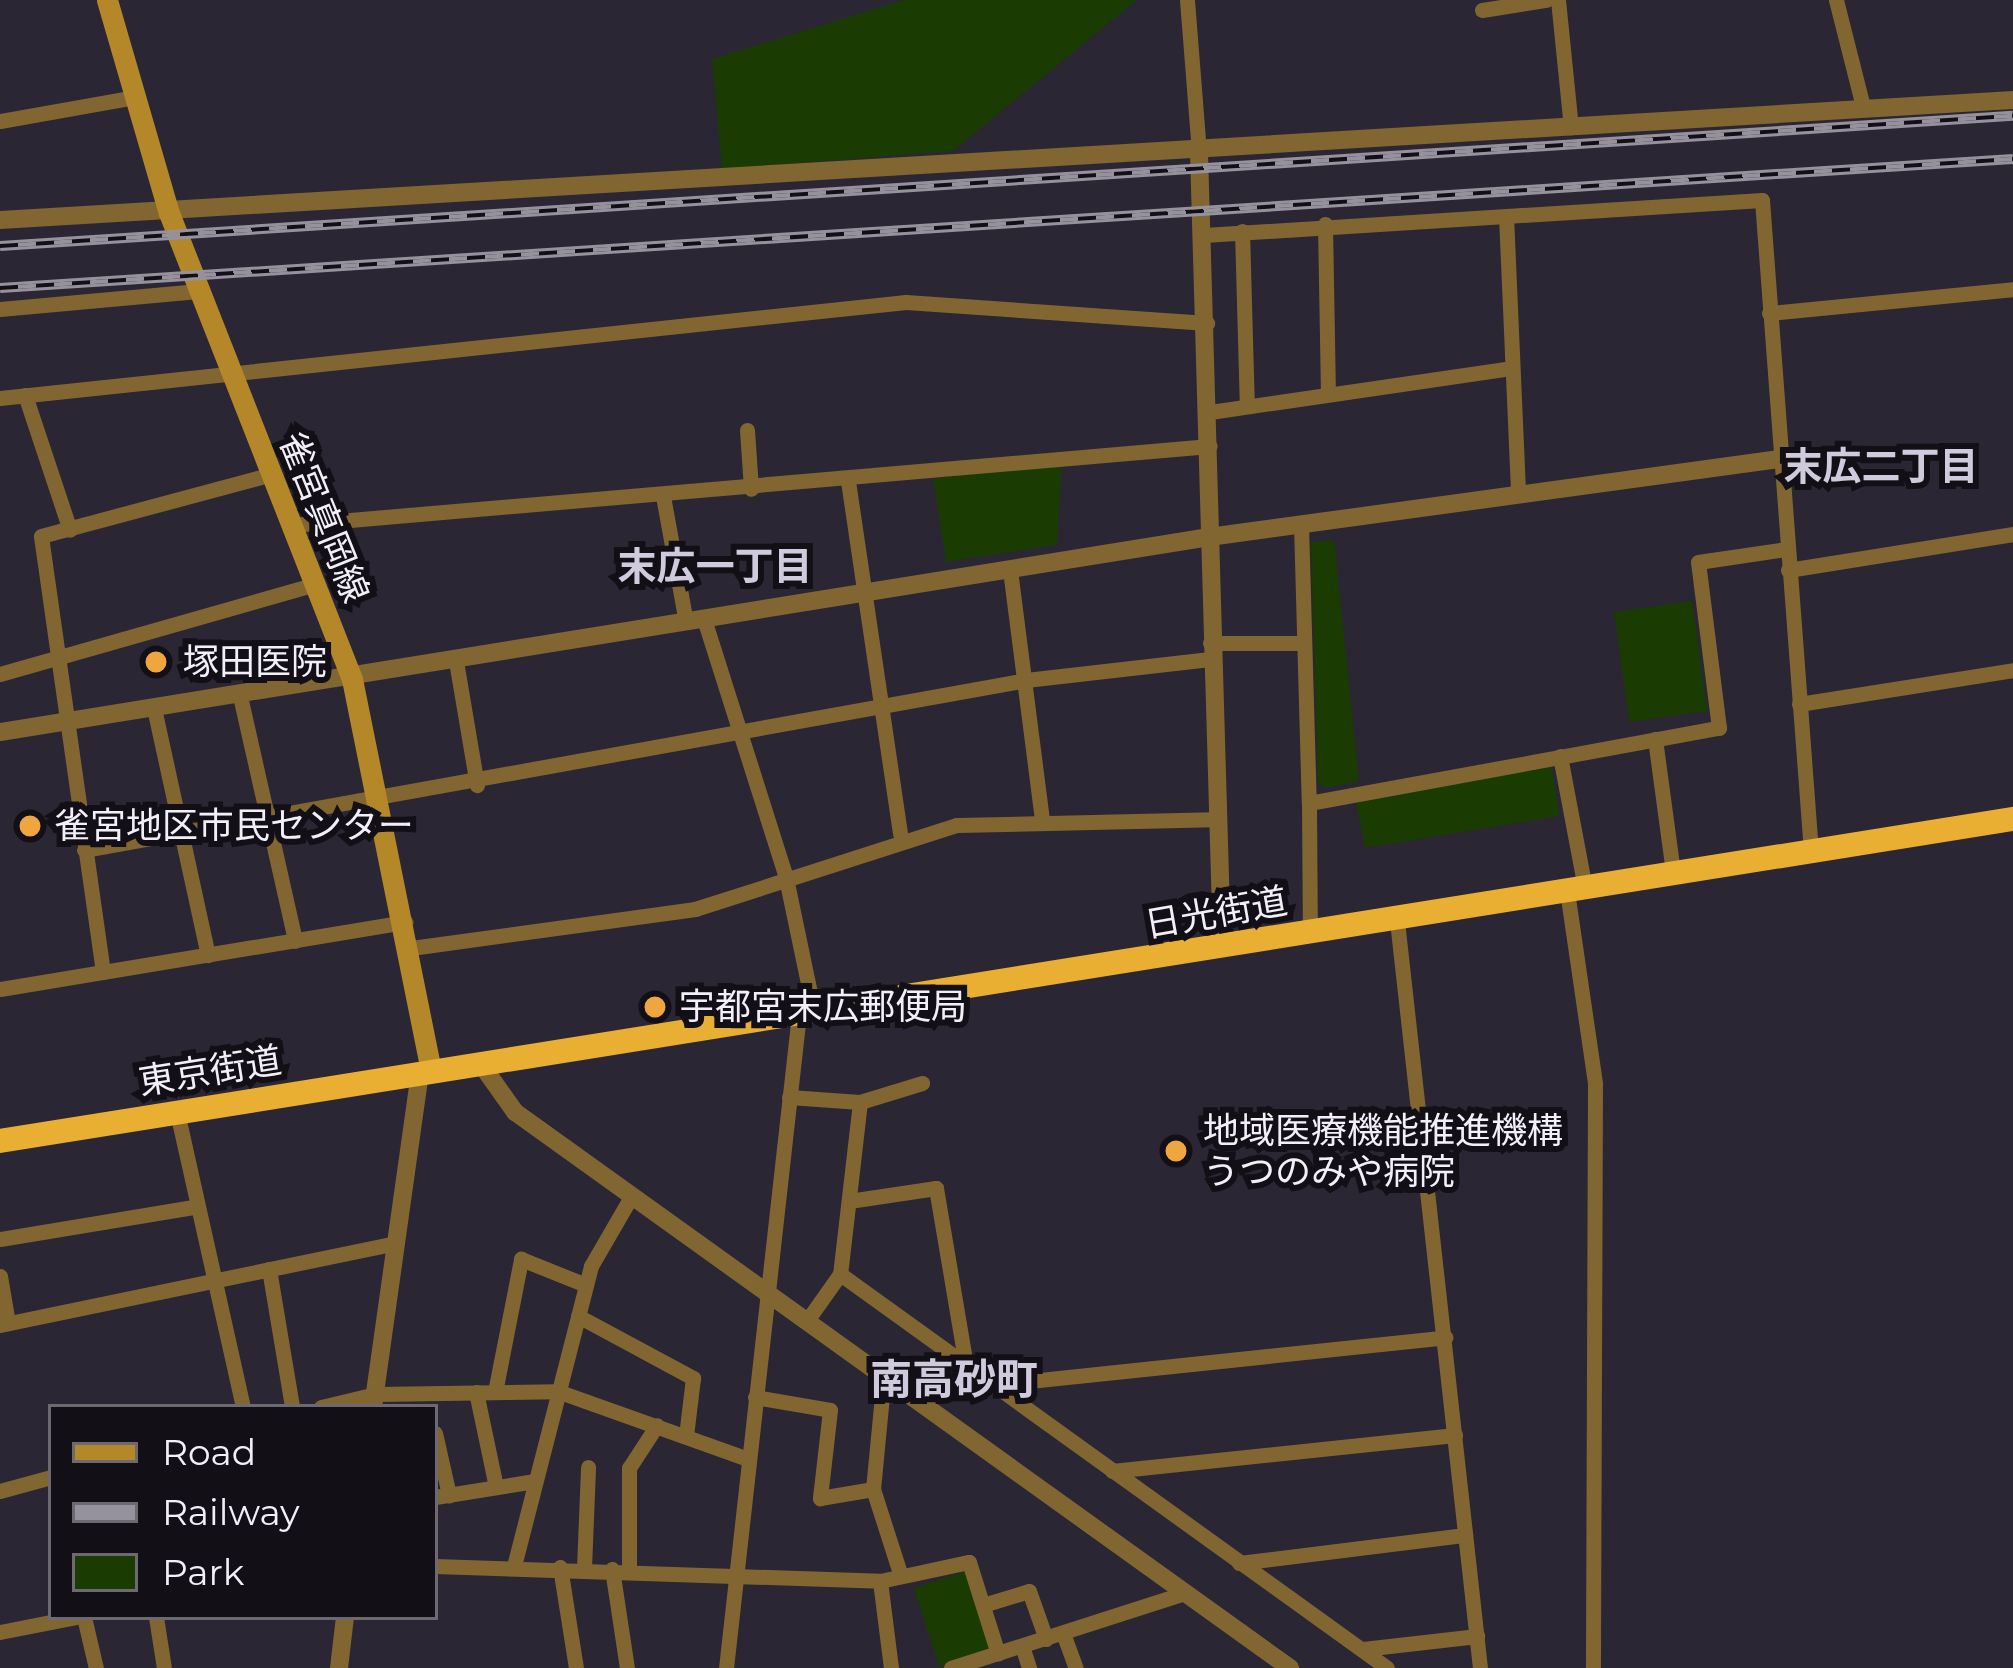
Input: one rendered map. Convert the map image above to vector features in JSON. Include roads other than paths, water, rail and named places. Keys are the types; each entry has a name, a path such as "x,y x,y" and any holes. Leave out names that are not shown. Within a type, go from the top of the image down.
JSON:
{"highway":[{"name":"日光街道","path":"425,1073 2013,819"},
{"name":"東京街道","path":"0,1142 425,1073"}],"main road":[{"name":"雀宮真岡線","path":"107,0 129,98 169,213 352,679 411,947 425,1073"}],"street":[{"path":"1187,0 1204,235 1213,819 1222,949"},
{"path":"1482,10 1546,0"},
{"path":"1558,0 1571,127"},
{"path":"1836,0 1863,107"},
{"path":"0,121 129,98"},
{"path":"0,220 1199,153 2013,100"},
{"path":"1204,235 1762,200 1810,851"},
{"path":"1506,216 1518,495"},
{"path":"1325,224 1328,394"},
{"path":"1243,231 1246,406"},
{"path":"1769,313 2013,289"},
{"path":"0,309 198,291"},
{"path":"0,398 906,302 1207,323"},
{"path":"1210,412 1511,368"},
{"path":"25,395 70,530"},
{"path":"747,430 751,489"},
{"path":"292,525 848,481 1210,446"},
{"path":"0,732 352,679 1209,537 1780,459"},
{"path":"104,972 41,536 272,474"},
{"path":"848,481 900,834"},
{"path":"663,496 695,620 741,731 786,878 806,1013 789,1097 725,1668"},
{"path":"1301,524 1310,933"},
{"path":"1788,570 2013,534"},
{"path":"1309,803 1718,728 1698,562 1786,549"},
{"path":"1010,570 1042,820"},
{"path":"0,674 316,584"},
{"path":"84,850 380,805 741,731 1026,680 1210,651 1301,643"},
{"path":"456,661 477,785"},
{"path":"1799,704 2013,670"},
{"path":"240,695 295,941"},
{"path":"154,708 208,955"},
{"path":"1655,740 1673,873"},
{"path":"1560,756 1595,1084 1593,1668"},
{"path":"411,947 694,909 900,834 1042,820 1213,819"},
{"path":"1396,921 1480,1668"},
{"path":"0,989 406,922"},
{"path":"481,1064 515,1112 1290,1668"},
{"path":"425,1073 374,1401 557,1391 748,1459"},
{"path":"789,1097 860,1102 922,1083"},
{"path":"806,1322 840,1274 860,1102"},
{"path":"177,1112 193,1207 242,1404"},
{"path":"849,1201 936,1188 967,1366"},
{"path":"514,1566 586,1285 631,1198"},
{"path":"0,1239 193,1207"},
{"path":"0,1276 4,1324 396,1243"},
{"path":"495,1392 521,1259 586,1285"},
{"path":"269,1269 292,1404"},
{"path":"840,1274 1387,1668"},
{"path":"578,1316 693,1378 686,1436"},
{"path":"992,1385 1444,1337"},
{"path":"884,1375 873,1489 901,1576"},
{"path":"476,1393 496,1487"},
{"path":"755,1397 830,1410 820,1498 873,1489"},
{"path":"627,1668 620,1569 629,1468 657,1425"},
{"path":"1112,1471 1455,1435"},
{"path":"438,1459 442,1496 535,1481"},
{"path":"584,1568 588,1467"},
{"path":"0,1490 48,1478"},
{"path":"1239,1563 1466,1535"},
{"path":"438,1566 737,1570 880,1581 969,1562 998,1654"},
{"path":"560,1567 576,1668"},
{"path":"880,1581 891,1668"},
{"path":"982,1605 1029,1591 1046,1639"},
{"path":"951,1668 1185,1594"},
{"path":"0,1632 64,1620"},
{"path":"81,1620 96,1668"},
{"path":"156,1620 164,1668"},
{"path":"339,1668 345,1620"},
{"path":"1064,1633 1076,1668"},
{"path":"1363,1649 1477,1636"},
{"path":"1022,1646 1029,1668"}],"railway":[{"path":"0,246 2013,116"},
{"path":"0,288 2013,159"}],"place":[{"name":"塚田医院","path":"156,662"},
{"name":"雀宮地区市民センター","path":"30,826"},
{"name":"宇都宮末広郵便局","path":"655,1007"},
{"name":"地域医療機能推進機構 うつのみや病院","path":"1176,1151"}],"district":[{"name":"末広二丁目","path":"1881,466"},
{"name":"末広一丁目","path":"715,566"},
{"name":"南高砂町","path":"954,1379"}]}
